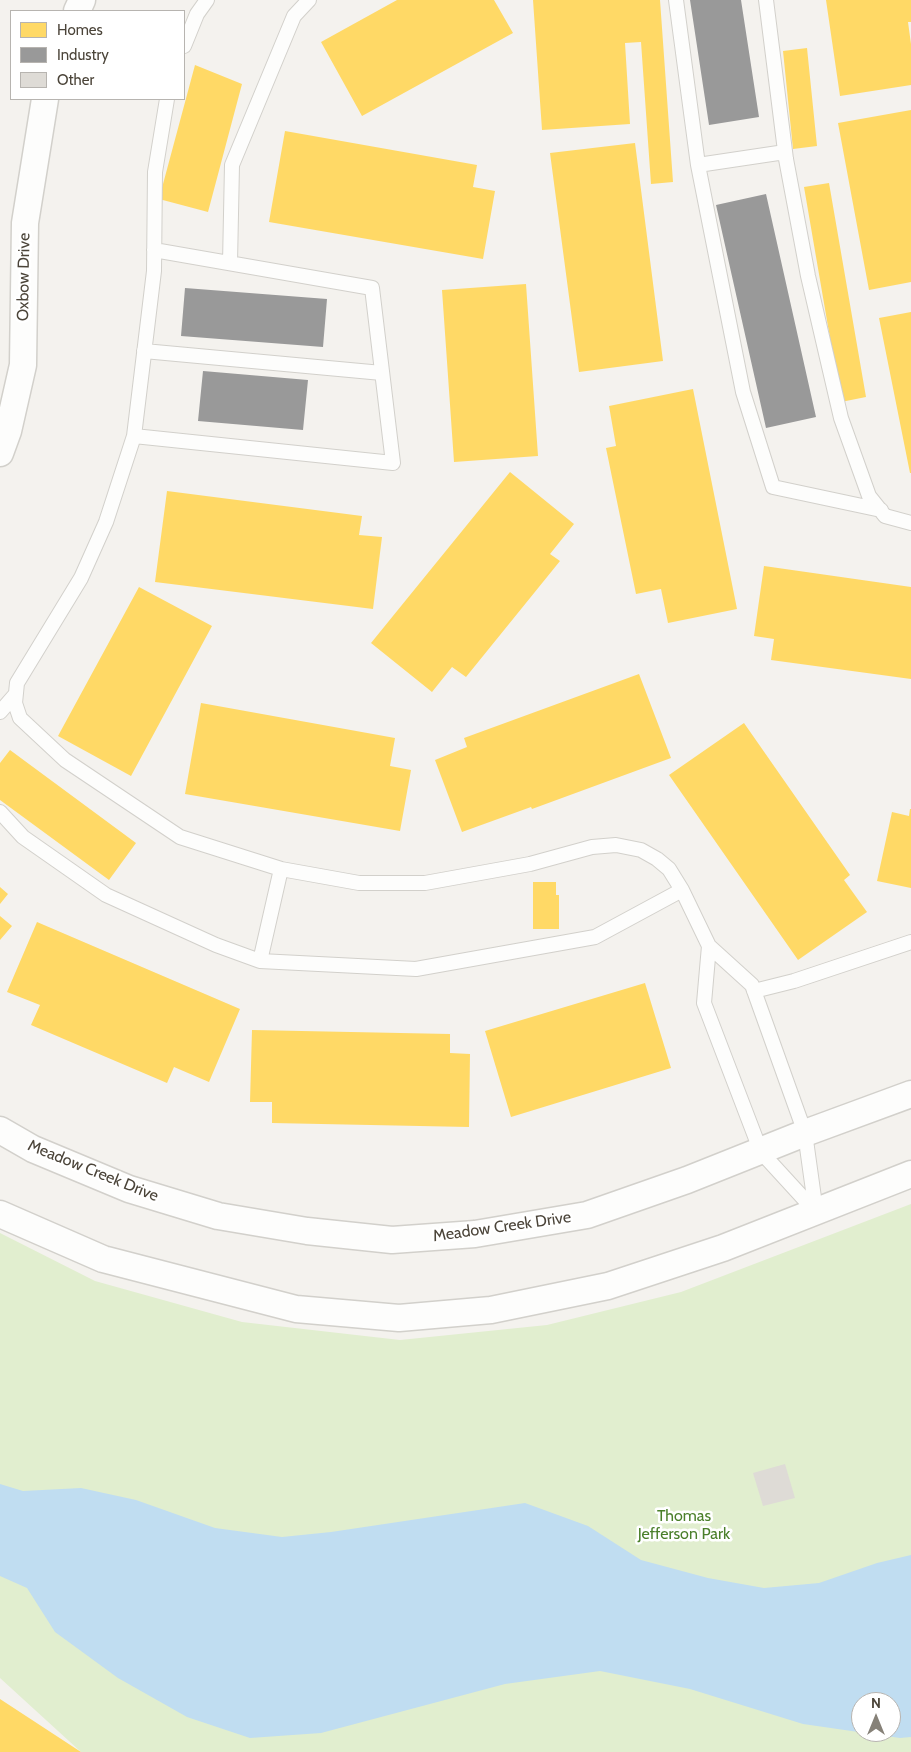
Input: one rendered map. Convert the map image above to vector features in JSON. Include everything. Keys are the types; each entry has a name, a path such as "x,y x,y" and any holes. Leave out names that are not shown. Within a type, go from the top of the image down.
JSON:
{"street":[{"name":"Oxbow Drive","path":"0,453 8,431 23,365 25,223 45,100"},
{"name":"Meadow Creek Drive","path":"0,1130 33,1149 129,1189 218,1216 307,1230 392,1240 475,1234 587,1215 687,1180 805,1133 911,1094"},
{"path":"0,1214 112,1262 296,1309 399,1318 491,1310 608,1286 723,1248 911,1174"}],"lane":[{"path":"185,44 197,14 207,0"},
{"path":"230,263 232,165 294,16 309,0"},
{"path":"676,0 698,165 743,392 773,487 881,510"},
{"path":"766,0 785,152 808,276 841,418 869,496 885,516 911,523"},
{"path":"166,100 155,172 154,271 134,436 106,522 81,578 17,683 15,703 20,718 65,760 180,836 281,869 359,883 425,883 530,864 592,847 616,845 641,850 657,858 669,869 682,890 709,946 752,985 805,1133 816,1212"},
{"path":"698,165 785,152"},
{"path":"134,436 393,463 372,288 154,250"},
{"path":"144,351 382,373"},
{"path":"0,712 15,695"},
{"path":"0,812 23,837 106,895 216,945 260,961 416,968 595,937 682,890"},
{"path":"260,961 281,869"},
{"path":"754,990 794,981 911,942"},
{"path":"709,946 704,1003 761,1152 816,1212"}],"green space":[{"name":"Thomas Jefferson Park","path":"911,1204 911,1752 81,1752 0,1678 0,1233 95,1281 242,1322 400,1340 547,1325 681,1292"}],"water":[{"path":"0,1484 23,1491 81,1488 136,1500 215,1528 282,1537 331,1532 525,1503 588,1526 641,1560 708,1578 764,1588 819,1583 877,1563 911,1555 911,1737 901,1738 901,1692 851,1692 851,1731 803,1724 690,1689 600,1671 505,1684 321,1733 250,1738 187,1717 118,1678 55,1632 27,1588 0,1576"}],"building: Homes":[{"path":"397,0 494,0 513,33 362,116 321,42"},
{"path":"533,0 660,0 673,182 651,184 641,42 625,43 630,124 542,130"},
{"path":"826,0 911,0 911,22 908,22 911,44 911,85 840,96"},
{"path":"807,48 817,146 793,149 783,51"},
{"path":"195,65 242,84 208,212 159,199"},
{"path":"911,110 911,282 869,290 838,123"},
{"path":"285,131 477,165 473,187 495,191 483,259 269,222"},
{"path":"635,143 663,361 579,372 550,153"},
{"path":"829,183 866,397 841,402 804,187"},
{"path":"526,284 538,456 454,462 442,290"},
{"path":"911,312 911,473 910,473 879,318"},
{"path":"693,389 737,609 668,623 661,589 636,594 606,448 616,446 609,406"},
{"path":"510,472 574,524 550,554 560,561 466,677 452,667 432,692 371,643"},
{"path":"167,491 362,516 359,535 382,537 373,609 155,582"},
{"path":"764,566 911,587 911,679 771,660 774,639 754,636"},
{"path":"139,587 212,626 131,776 58,736"},
{"path":"639,674 671,758 532,809 531,807 462,832 435,760 467,747 464,738"},
{"path":"201,703 395,738 390,766 411,770 400,831 185,794"},
{"path":"744,723 850,875 844,880 867,912 798,960 669,775"},
{"path":"10,750 136,843 109,880 0,800 0,763"},
{"path":"910,809 911,888 877,881 892,812 909,816"},
{"path":"533,882 556,882 556,895 559,895 559,929 533,929"},
{"path":"0,887 8,894 0,904"},
{"path":"0,916 12,926 0,940"},
{"path":"37,922 240,1009 209,1082 174,1067 167,1083 31,1025 40,1005 7,992"},
{"path":"645,983 671,1068 511,1117 485,1031"},
{"path":"252,1030 450,1034 450,1053 470,1054 469,1127 272,1123 272,1102 250,1102"},
{"path":"0,1699 81,1752 0,1752"}],"building: Industry":[{"path":"690,0 741,0 759,117 709,125"},
{"path":"766,194 816,417 766,428 716,205"},
{"path":"185,288 327,299 323,347 181,336"},
{"path":"203,371 308,380 303,430 198,421"}],"building: Other":[{"path":"785,1464 795,1498 763,1506 753,1473"}]}
